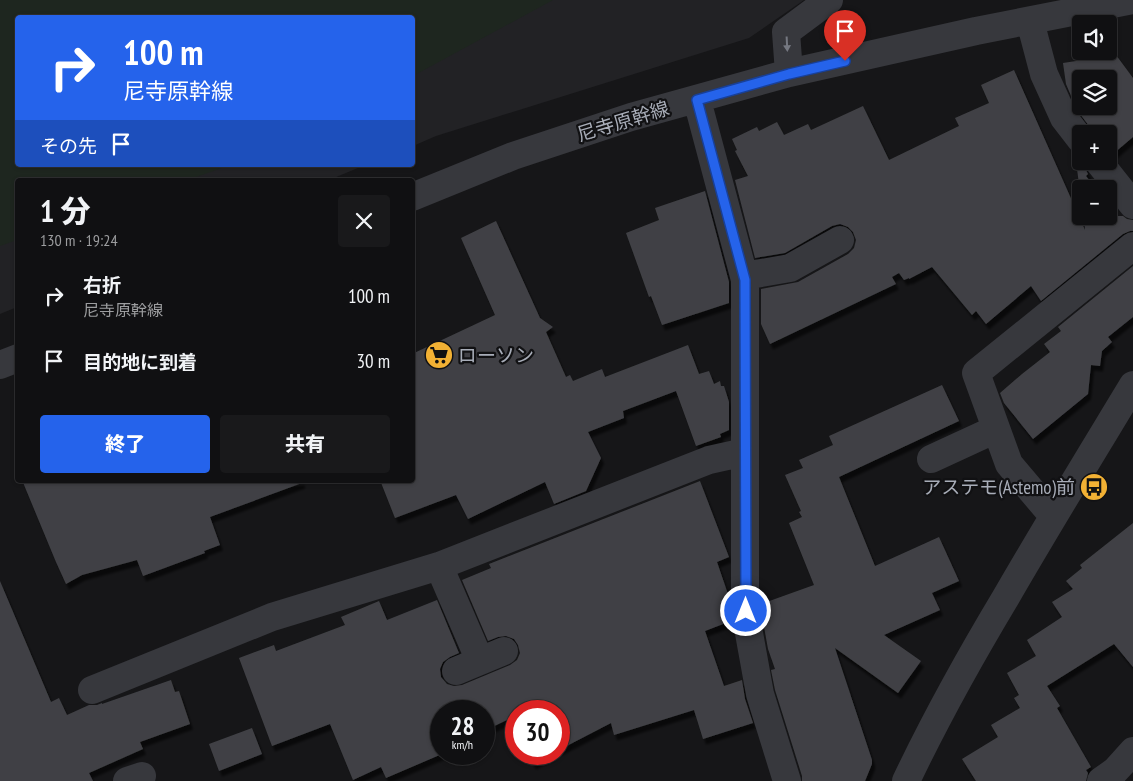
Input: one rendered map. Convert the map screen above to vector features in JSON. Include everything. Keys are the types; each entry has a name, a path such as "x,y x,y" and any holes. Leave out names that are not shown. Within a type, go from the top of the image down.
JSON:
{"street":[{"path":"789,74 786,32 828,0"},
{"name":"尼寺原幹線","path":"415,196 522,153 631,117 789,74 976,31 1133,0"},
{"path":"1030,20 1044,74 1064,118 1072,128"},
{"path":"697,100 745,280 746,611 760,694 787,781"},
{"path":"1105,170 1133,205"},
{"path":"744,276 790,268 840,240"},
{"path":"1053,516 1009,464 976,372 1133,246"},
{"path":"0,365 15,359"},
{"path":"906,781 942,708 974,651 1053,516 1133,386"},
{"path":"931,459 996,429"},
{"path":"92,690 272,617 439,566 709,460 745,452"},
{"path":"439,566 480,661"},
{"path":"1101,781 1131,759"}],"shaded area":[{"path":"0,0 804,0 749,38 436,136 415,145 415,15 15,15 15,167 360,167 334,178 15,178 15,308 0,314"},
{"path":"0,0 553,0 415,75 415,15 15,15 15,167 224,167 194,178 15,178 15,241 0,246"}],"building":[{"path":"1117,56 1133,78 1133,137 1117,151 1117,125 1088,125 1081,115 1117,115 1117,70 1072,70 1072,98 1066,84 1063,63 1083,60 1117,60"},
{"path":"1014,70 1072,201 1072,225 1083,225 1085,230 1085,225 1117,225 1117,216 1123,216 1133,220 1133,231 1123,234 1041,301 1031,286 986,324 976,311 972,315 932,267 904,280 899,273 892,277 896,284 770,344 761,324 761,289 798,282 848,254 854,248 856,240 853,232 848,227 840,224 832,226 785,253 755,258 735,180 748,176 735,151 737,150 732,139 757,127 759,131 777,122 784,135 808,124 811,130 863,106 889,160 959,126 955,118 989,103 981,85"},
{"path":"1077,170 1086,170 1088,174 1086,176 1089,180 1078,180"},
{"path":"705,191 729,282 729,303 662,325 651,296 649,297 626,233 659,220 655,208"},
{"path":"496,221 540,318 553,327 546,332 566,377 570,375 573,381 602,369 605,377 688,345 699,374 709,371 714,384 720,381 721,386 724,386 729,402 729,430 720,434 721,437 696,446 676,391 623,411 624,418 588,432 601,458 586,491 554,504 545,482 468,519 456,495 395,518 381,483 415,483 415,353 495,315 461,238"},
{"path":"1133,266 1133,317 1108,337 1112,342 1102,351 1100,366 1091,365 1088,394 1033,439 1004,403 1000,393 1050,352 1044,344 1061,331 1058,327"},
{"path":"942,385 959,421 839,477 875,566 939,537 959,581 932,593 940,610 884,635 921,661 898,693 835,648 872,764 865,781 802,781 775,690 771,670 775,669 768,649 761,610 761,604 814,585 789,523 802,517 785,475 803,468 799,460 833,445 829,436"},
{"path":"700,481 729,557 717,562 729,597 731,621 705,631 724,686 742,680 745,699 753,723 703,739 694,710 614,735 611,723 570,744 570,700 505,700 505,721 495,726 495,700 430,700 430,759 386,778 381,767 353,780 330,724 272,746 239,658 274,645 276,651 345,625 341,617 379,601 387,620 437,600 459,653 443,662 440,669 441,677 447,684 454,686 462,685 510,665 517,660 520,653 514,639 506,636 488,641 462,580 491,568 489,564"},
{"path":"23,483 302,483 210,517 220,545 204,551 205,553 143,576 137,560 82,575 66,584"},
{"path":"1133,523 1133,667 1114,644 1047,686 1060,706 1057,708 1091,767 1086,770 1088,773 1086,781 976,781 962,759 998,737 991,725 1020,708 1014,698 1019,695 1007,673 1036,656 1027,640 1062,617 1052,602 1073,589 1066,581 1082,568 1080,565"},
{"path":"0,581 51,702 59,698 67,715 89,705 102,704 171,680 175,692 179,691 190,724 140,742 143,749 89,773 93,781 0,781"},
{"path":"252,728 262,754 219,771 209,744"}],"place":[{"name":"ローソン","path":"439,355"},
{"name":"アステモ(Astemo)前","path":"1094,487"}],"route":[{"path":"746,611 745,280 697,100 789,74 845,61"}]}
